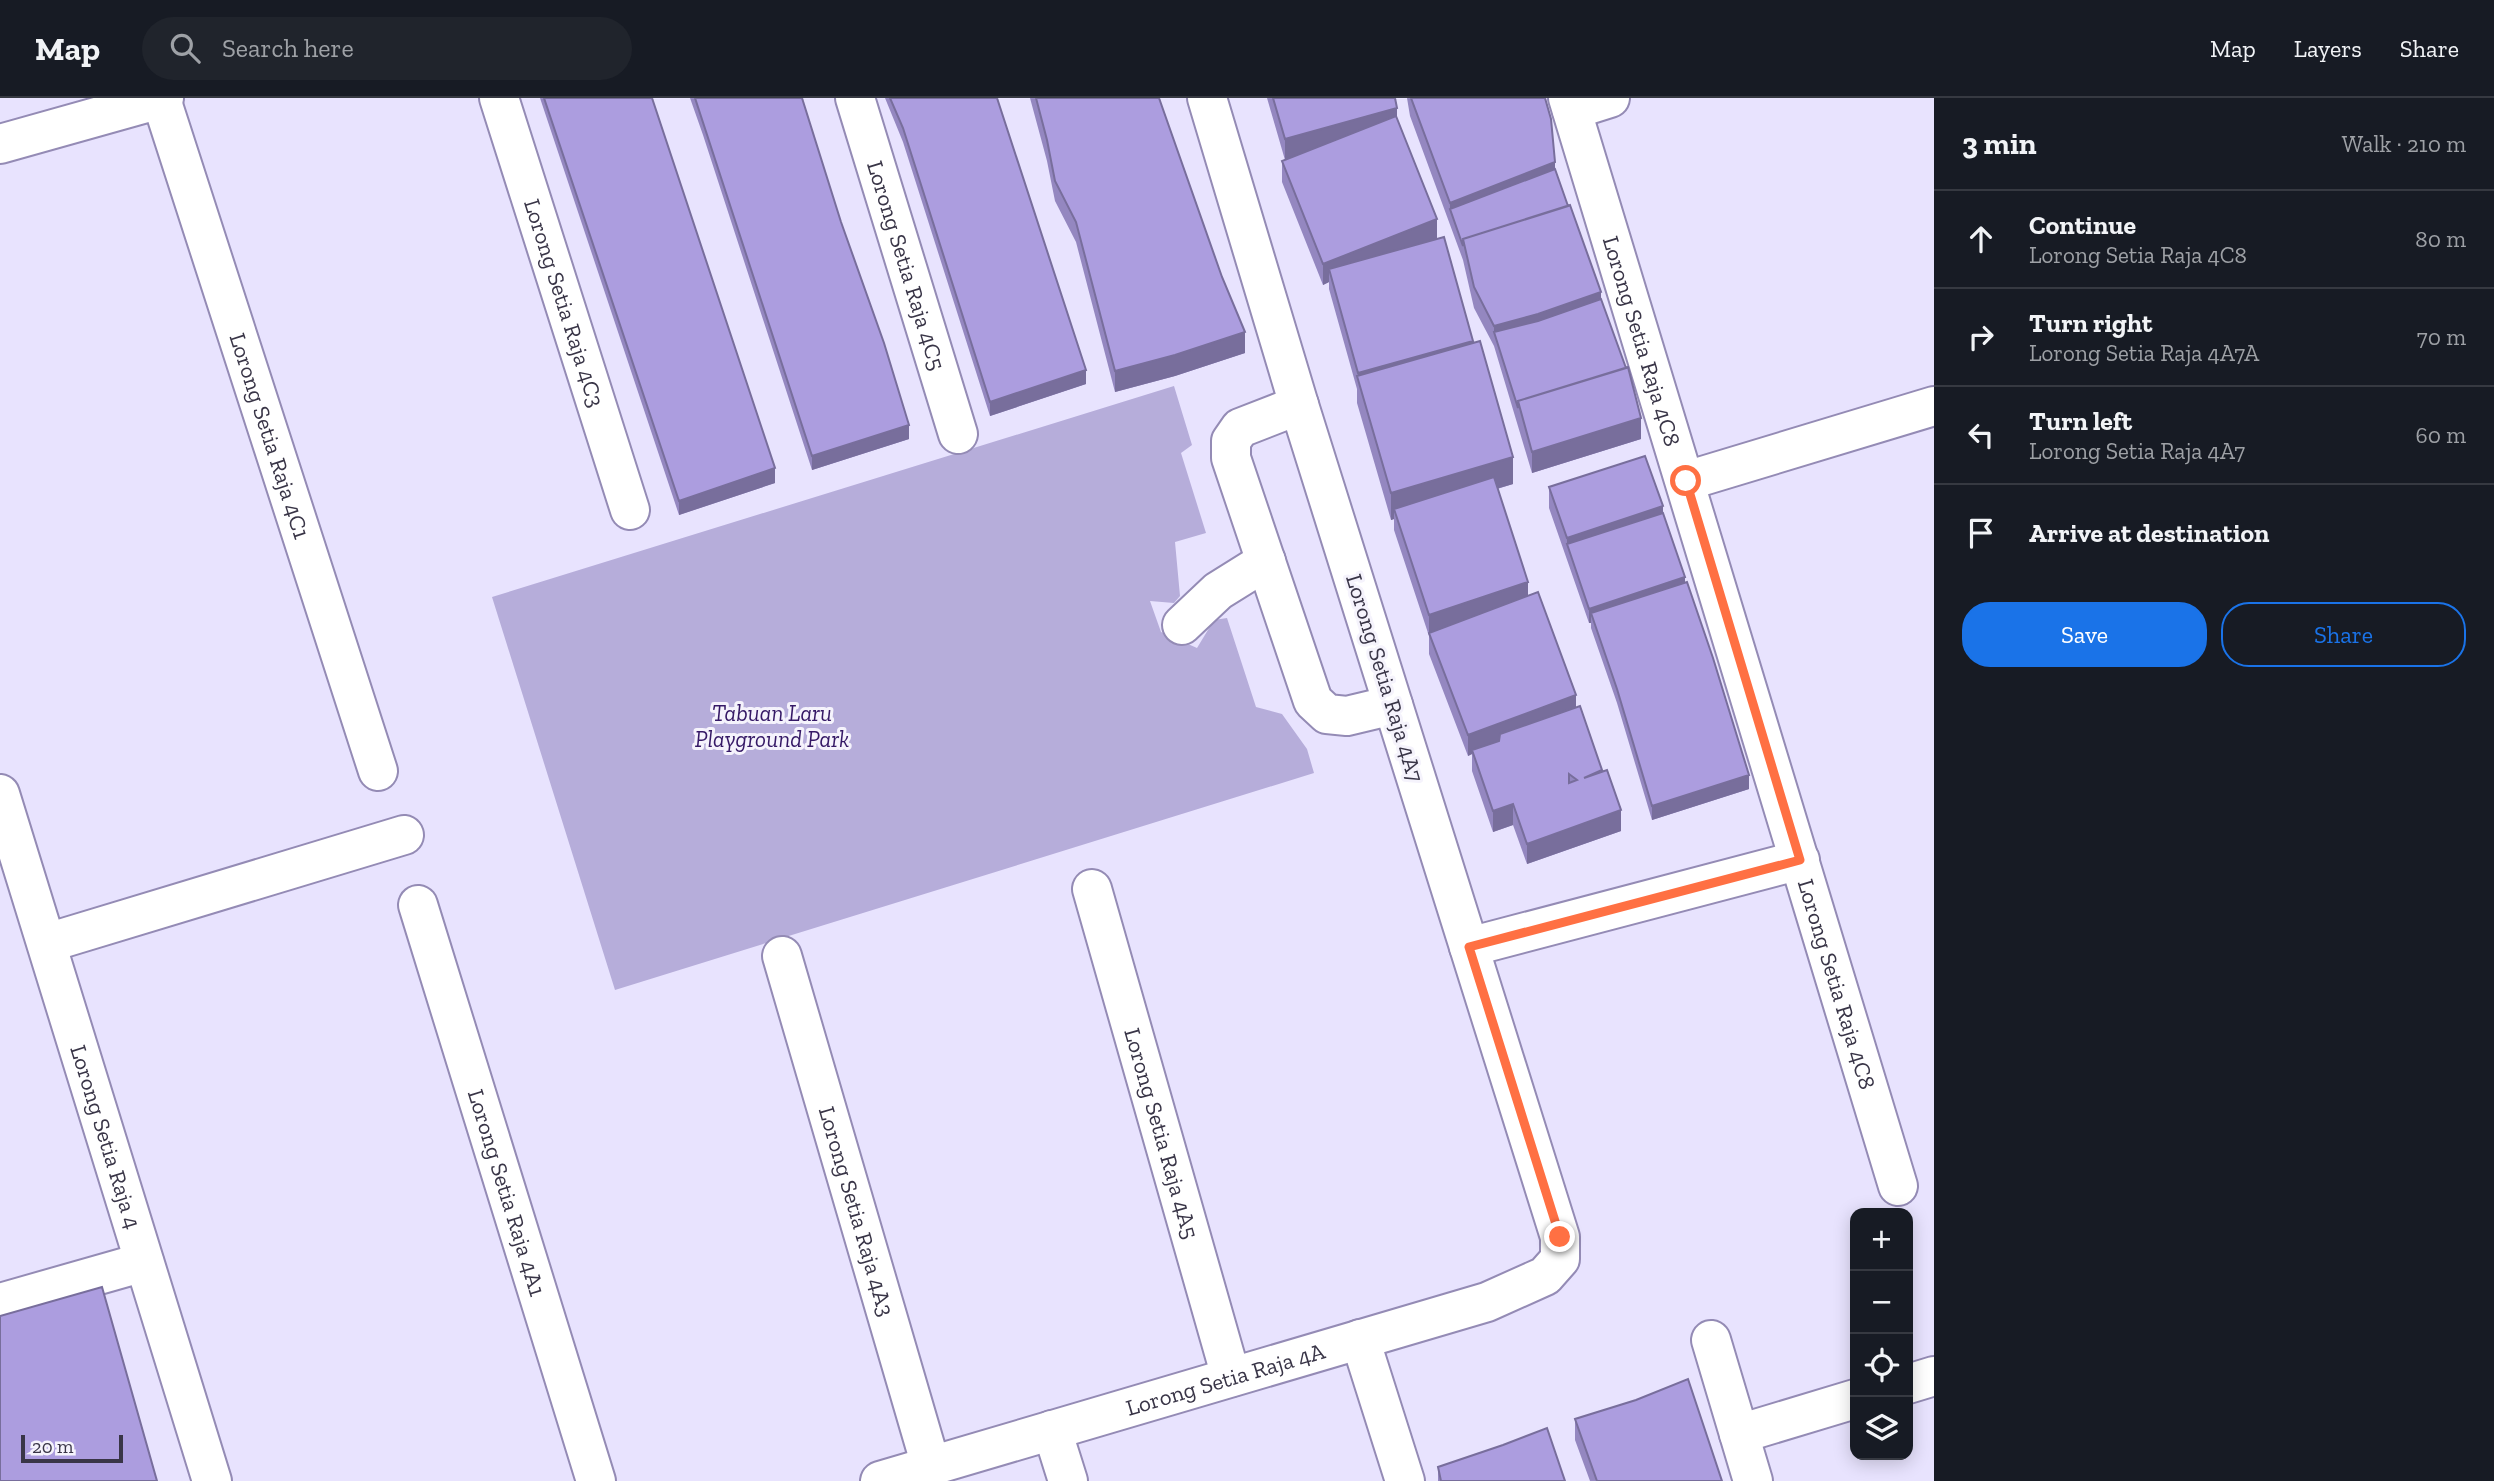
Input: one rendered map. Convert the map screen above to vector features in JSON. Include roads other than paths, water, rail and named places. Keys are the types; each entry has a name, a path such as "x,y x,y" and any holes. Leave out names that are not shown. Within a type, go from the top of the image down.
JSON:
{"street":[{"path":"0,144 163,98"},
{"name":"Lorong Setia Raja 4C1","path":"163,98 378,771"},
{"name":"Lorong Setia Raja 4C3","path":"499,98 630,510"},
{"name":"Lorong Setia Raja 4C5","path":"855,98 958,434"},
{"name":"Lorong Setia Raja 4A7","path":"1207,98 1299,405 1560,1237 1560,1259"},
{"path":"1570,104 1610,98"},
{"name":"Lorong Setia Raja 4C8","path":"1570,104 1899,1186"},
{"path":"1299,405 1240,428 1231,440 1231,458 1313,701 1327,714 1347,716 1393,705"},
{"path":"1686,481 1934,406"},
{"path":"1182,625 1218,591 1266,561"},
{"name":"Lorong Setia Raja 4","path":"0,794 212,1481"},
{"path":"47,943 404,835"},
{"path":"1469,947 1800,860"},
{"name":"Lorong Setia Raja 4A5","path":"1092,889 1231,1377"},
{"name":"Lorong Setia Raja 4A1","path":"418,905 596,1481"},
{"name":"Lorong Setia Raja 4A3","path":"782,956 931,1466"},
{"name":"Lorong Setia Raja 4A","path":"880,1481 1487,1302 1545,1276 1560,1259"},
{"path":"0,1303 144,1262"},
{"path":"1360,1339 1405,1481"},
{"path":"1711,1340 1753,1481"},
{"path":"1913,1382 1934,1376"},
{"path":"1739,1434 1850,1401"},
{"path":"1052,1430 1068,1481"}],"park label":[{"name":"Tabuan Laru Playground Park","path":"772,726"}]}
